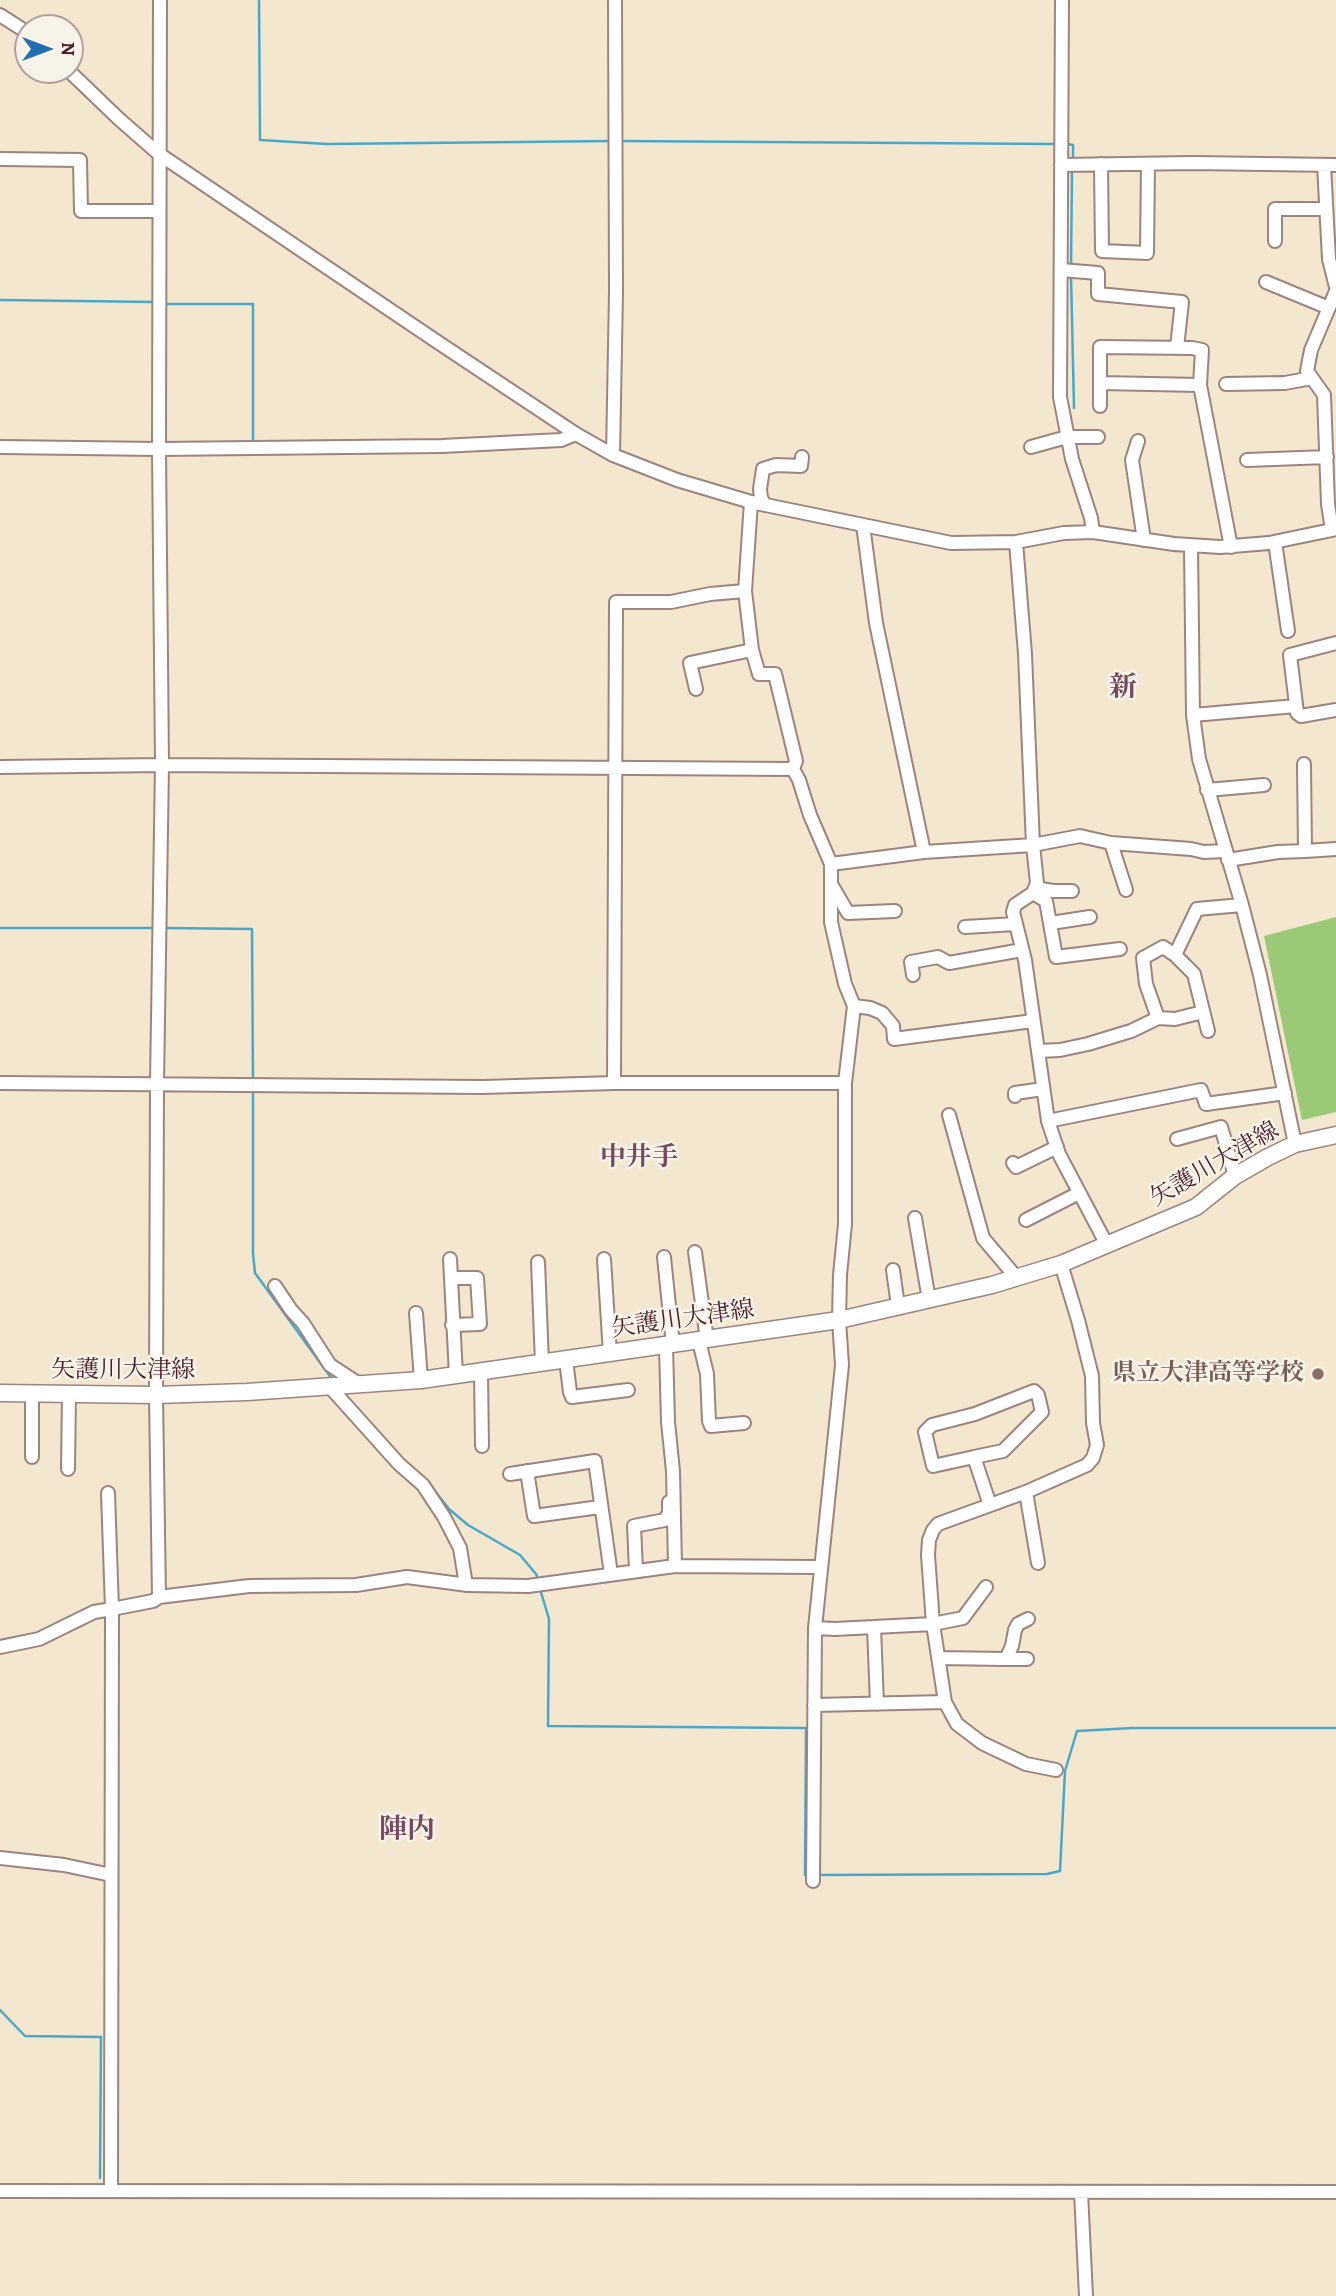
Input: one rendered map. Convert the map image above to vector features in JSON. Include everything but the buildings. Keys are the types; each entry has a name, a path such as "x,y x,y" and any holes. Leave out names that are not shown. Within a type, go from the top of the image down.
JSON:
{"main road":[{"name":"矢護川大津線","path":"0,1393 156,1395 421,1380 839,1320 929,1300 1061,1264 1196,1207 1234,1176 1295,1144 1336,1135"}],"street":[{"path":"159,1597 156,1395 162,765 159,449 160,0"},
{"path":"613,454 616,292 615,0"},
{"path":"1062,0 1060,397 1067,438 1093,532"},
{"path":"0,6 5,18"},
{"path":"82,84 159,154 576,434 613,454 677,480 751,502 951,543 1016,542 1064,533 1093,532 1191,546 1231,547 1275,542 1334,530 1328,504 1324,395 1307,372 1311,350 1329,308 1335,281 1329,259 1330,165 1061,165"},
{"path":"0,159 80,160 81,211 159,211"},
{"path":"1102,251 1147,253 1148,163"},
{"path":"1101,164 1102,251 1098,294 1182,302 1177,347"},
{"path":"1275,241 1275,209 1330,215"},
{"path":"1061,270 1098,273"},
{"path":"1266,282 1329,308"},
{"path":"1100,406 1100,346 1177,347 1202,351 1200,385 1231,547"},
{"path":"1226,384 1285,383 1312,378"},
{"path":"1100,383 1200,385"},
{"path":"0,447 159,449 442,446 561,440 576,434"},
{"path":"1031,447 1067,438 1098,437"},
{"path":"1138,441 1132,460 1144,540"},
{"path":"765,505 760,489 763,469 776,465 800,466 802,457"},
{"path":"1247,460 1327,457"},
{"path":"751,502 746,591 752,650 759,674 775,674 796,761 793,769 831,864 831,922 845,984 854,1006 845,1083 845,1224 839,1320 842,1365 814,1628 813,1881"},
{"path":"863,525 876,623 924,852"},
{"path":"1016,542 1026,654 1032,845 1037,883 1034,890 1015,905 1013,912 1034,1021 1048,1121 1057,1147 1107,1245"},
{"path":"1275,542 1288,631"},
{"path":"1191,546 1193,715 1199,759 1260,975 1295,1144"},
{"path":"614,1083 616,601 671,601 746,591"},
{"path":"1336,643 1290,655 1297,713 1301,716 1336,709"},
{"path":"696,689 690,663 752,650"},
{"path":"1193,715 1296,706"},
{"path":"1304,764 1306,851"},
{"path":"0,768 162,765 793,769"},
{"path":"1207,790 1264,785"},
{"path":"831,864 924,852 1032,845 1080,836 1111,843 1191,849 1227,856 1336,849"},
{"path":"1111,843 1126,890"},
{"path":"830,883 848,913 895,911"},
{"path":"1034,890 1072,891"},
{"path":"1034,890 1046,901 1056,957 1120,949"},
{"path":"1175,956 1197,909 1242,905"},
{"path":"1051,923 1090,917"},
{"path":"965,927 1016,924"},
{"path":"1158,1018 1146,984 1143,958 1163,947 1194,974 1208,1031"},
{"path":"913,975 911,962 938,957 949,963 1022,950"},
{"path":"854,1006 882,1013 892,1026 894,1039 1034,1021"},
{"path":"1038,1051 1088,1044 1131,1031 1158,1018 1175,1019 1203,1012"},
{"path":"0,1083 483,1087 614,1083 845,1083"},
{"path":"1014,1096 1014,1093 1043,1089"},
{"path":"1048,1121 1201,1090 1206,1104 1285,1093"},
{"path":"949,1115 983,1238 1016,1277"},
{"path":"1177,1139 1221,1127 1234,1176"},
{"path":"1013,1163 1016,1167 1057,1147"},
{"path":"1026,1220 1079,1193"},
{"path":"915,1218 929,1300"},
{"path":"695,1252 709,1421 711,1426 744,1423"},
{"path":"664,1256 670,1346 668,1422 673,1471 676,1566"},
{"path":"450,1259 456,1375"},
{"path":"604,1259 610,1354"},
{"path":"538,1262 542,1363"},
{"path":"1056,1770 1026,1764 982,1743 957,1724 945,1702 933,1623 928,1555 929,1539 938,1524 1026,1492 1087,1465 1093,1458 1097,1445 1093,1423 1092,1376 1061,1264"},
{"path":"893,1270 898,1306"},
{"path":"451,1278 477,1278 480,1324 453,1325"},
{"path":"275,1286 330,1365 359,1384"},
{"path":"416,1313 421,1380"},
{"path":"566,1360 569,1392 572,1397 628,1390"},
{"path":"481,1371 482,1446"},
{"path":"329,1386 399,1464 423,1485 460,1548 466,1585"},
{"path":"1034,1391 1038,1395 1042,1412 1003,1451 974,1457 933,1466 925,1432 932,1425 975,1414 1034,1391"},
{"path":"32,1393 32,1457"},
{"path":"68,1469 69,1394"},
{"path":"974,1457 990,1505"},
{"path":"510,1474 594,1461 611,1574"},
{"path":"636,1570 634,1526 664,1520 669,1513 670,1470"},
{"path":"527,1471 534,1516 600,1507"},
{"path":"1026,1492 1038,1563"},
{"path":"108,1493 112,1609 111,2189"},
{"path":"0,1647 39,1639 94,1612 153,1601 159,1597 249,1586 356,1585 407,1577 466,1585 540,1585 676,1566 819,1567"},
{"path":"814,1628 874,1627 963,1618 986,1587"},
{"path":"1006,1659 1012,1646 1014,1629 1028,1619"},
{"path":"874,1627 877,1704"},
{"path":"938,1658 1027,1659"},
{"path":"814,1705 945,1702"},
{"path":"0,1858 64,1865 111,1875"},
{"path":"0,2191 1336,2192"},
{"path":"1080,2192 1086,2296"}],"green space":[{"path":"1336,917 1336,1112 1302,1120 1264,936"}],"waterway":[{"path":"259,0 260,140 327,144 612,141"},
{"path":"619,141 1056,144"},
{"path":"1067,144 1073,145 1073,160"},
{"path":"1071,268 1072,170"},
{"path":"1071,275 1074,408"},
{"path":"0,300 154,302"},
{"path":"165,304 253,304 253,443"},
{"path":"0,928 154,928"},
{"path":"164,928 252,929 253,1082"},
{"path":"253,1089 255,1273 332,1379"},
{"path":"343,1392 371,1424"},
{"path":"431,1486 449,1509 468,1525 520,1555 538,1579"},
{"path":"540,1589 549,1619 548,1726 806,1728 807,1875"},
{"path":"817,1875 1047,1874 1060,1871 1065,1771 1077,1731 1133,1728 1336,1728"},
{"path":"0,2010 25,2036 101,2037 100,2178"}],"place":[{"name":"県立大津高等学校","path":"1318,1374"}],"district":[{"name":"新","path":"1123,689"},
{"name":"中井手","path":"639,1159"},
{"name":"陣内","path":"407,1831"}]}
